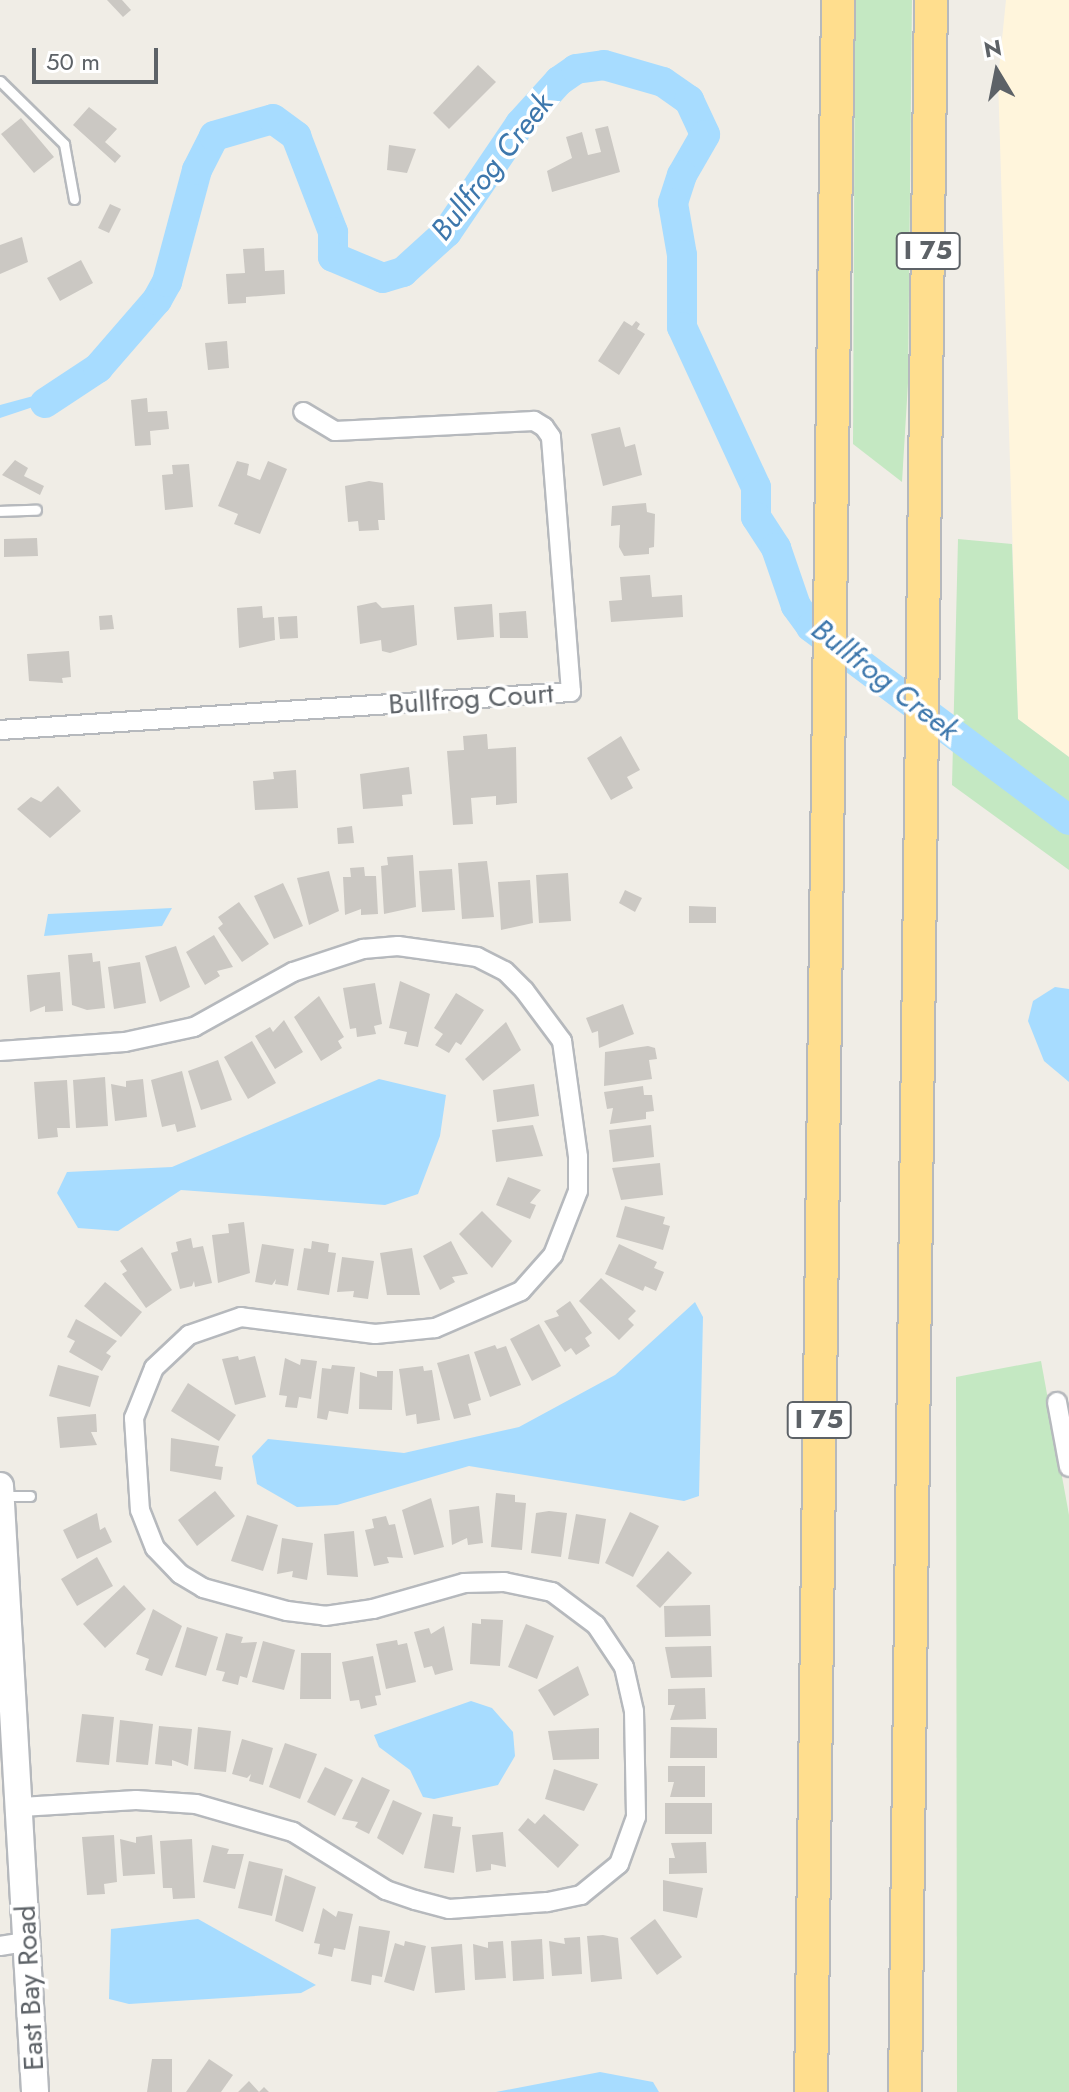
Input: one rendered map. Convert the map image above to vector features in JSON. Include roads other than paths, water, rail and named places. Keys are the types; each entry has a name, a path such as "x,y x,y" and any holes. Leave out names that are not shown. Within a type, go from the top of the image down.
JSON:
{"highway":[{"name":"I 75","path":"811,2092 830,425 838,0"},
{"name":"I 75","path":"905,2092 931,0"}],"street":[{"name":"Bullfrog Court","path":"0,730 571,692 551,437 544,427 534,421 335,431 303,412"},
{"path":"0,1051 125,1042 194,1027 293,972 363,949 398,946 477,957 505,971 524,990 562,1041 578,1157 578,1191 553,1255 521,1291 435,1328 375,1334 241,1317 189,1335 154,1368 134,1418 140,1510 155,1548 180,1574 203,1588 287,1611 325,1616 373,1609 464,1583 504,1582 552,1592 596,1625 624,1667 634,1711 636,1817 619,1864 581,1895 547,1902 449,1909 386,1890 293,1832 196,1804 13,1794"},
{"path":"1057,1402 1069,1467"},
{"name":"East Bay Road","path":"0,1486 13,1794 52,2092"},
{"name":"East Bay Road","path":"25,1884 13,1944 35,2092"}],"lane":[{"path":"0,81 64,144 74,199"},
{"path":"0,511 36,510"},
{"path":"1,1496 30,1496"}],"water":[{"path":"48,392 45,403 0,418 0,405"},
{"path":"172,908 162,926 44,936 48,914"},
{"path":"1055,987 1069,989 1069,1082 1044,1061 1028,1021 1033,1001"},
{"path":"379,1079 446,1095 440,1136 418,1194 385,1205 181,1190 118,1231 78,1228 57,1193 67,1172 172,1167"},
{"path":"695,1302 703,1317 699,1496 684,1501 469,1466 337,1505 297,1507 257,1484 252,1456 268,1439 404,1453 519,1427 615,1375"},
{"path":"471,1701 492,1708 513,1732 515,1756 498,1785 434,1799 423,1797 410,1770 379,1747 374,1735"},
{"path":"198,1919 316,1985 301,1993 129,2004 109,1999 111,1929"},
{"path":"600,2072 653,2082 659,2092 496,2092"}],"waterway":[{"name":"Bullfrog Creek","path":"45,403 98,368 157,300 167,282 197,170 214,136 273,119 296,136 333,232 333,257 383,278 403,272 447,232 520,124 559,81 576,69 604,65 663,82 689,100 705,135 682,175 673,203 682,255 682,327 756,487 756,517 776,548 796,606 811,627 1069,820"}]}
